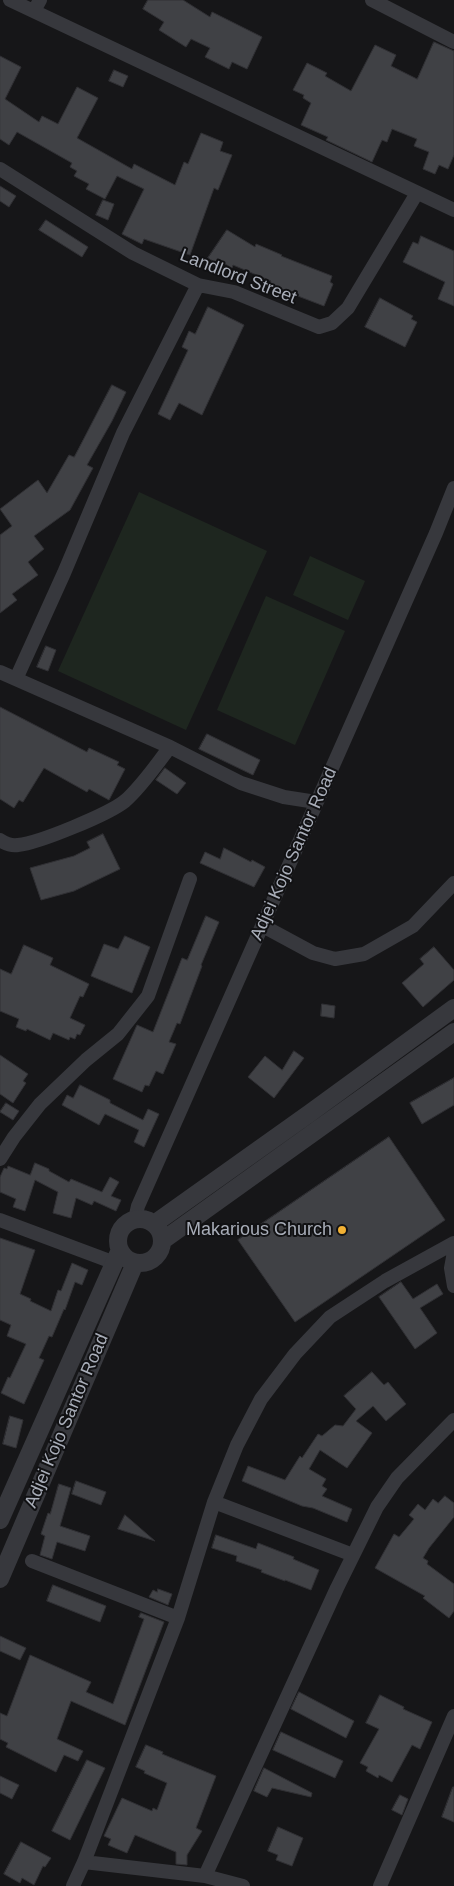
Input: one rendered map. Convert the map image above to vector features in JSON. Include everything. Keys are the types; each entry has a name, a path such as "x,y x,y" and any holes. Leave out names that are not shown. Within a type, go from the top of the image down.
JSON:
{"street":[{"path":"10,0 37,6 454,210"},
{"path":"372,0 454,42"},
{"name":"Landlord Street","path":"0,169 133,253 198,285 234,292 319,327 332,323 348,308 417,193"},
{"path":"16,679 123,433 198,285"},
{"name":"Adjei Kojo Santor Road","path":"135,1219 138,1206 436,534 454,488"},
{"path":"0,672 170,747 241,783 284,798 316,802"},
{"path":"0,840 7,844 18,845 59,834 124,802 137,789 170,747"},
{"path":"0,1159 14,1137 40,1104 118,1034 148,996 190,879"},
{"path":"263,926 313,953 335,959 364,954 413,926 454,883"},
{"path":"154,1224 454,1008"},
{"path":"162,1241 454,1032"},
{"path":"0,1220 117,1257 126,1258 135,1263 145,1262 154,1258 160,1250 162,1241 160,1231 154,1224 145,1219 135,1219 126,1224 120,1231 117,1257"},
{"path":"73,1886 178,1618 214,1502 237,1445 261,1399 295,1354 330,1317 385,1281 454,1243"},
{"path":"454,1252 451,1268 454,1286"},
{"name":"Adjei Kojo Santor Road","path":"0,1520 117,1257"},
{"name":"Adjei Kojo Santor Road","path":"0,1579 135,1263"},
{"path":"205,1876 377,1507 397,1478 454,1420"},
{"path":"214,1502 353,1555"},
{"path":"32,1561 178,1618"},
{"path":"380,1886 454,1716"},
{"path":"84,1862 205,1876 243,1886"}],"shaded area":[{"path":"139,492 267,551 186,730 58,671"},
{"path":"310,556 365,581 348,620 293,595"},
{"path":"266,596 345,631 295,745 217,710"}],"building":[{"path":"148,0 183,0 210,17 212,12 262,37 247,69 232,62 229,69 205,57 210,48 191,39 186,47 159,30 164,22 143,9"},
{"path":"434,42 454,51 454,155 448,169 439,165 435,174 423,169 429,152 414,146 417,139 392,129 387,142 382,140 372,162 326,140 328,137 301,125 311,103 303,98 304,95 293,90 307,63 327,73 325,76 351,91 375,45 396,55 391,66 417,79"},
{"path":"0,56 21,67 5,99 39,122 42,116 58,124 77,87 98,98 77,138 132,169 134,164 175,185 184,162 188,164 201,133 223,142 220,151 232,155 218,190 214,188 190,255 144,239 142,244 122,234 144,189 117,176 105,199 86,189 89,184 74,176 77,171 70,167 72,163 17,132 9,145 0,139"},
{"path":"114,70 128,76 123,87 109,81"},
{"path":"0,186 16,196 9,207 0,201"},
{"path":"103,200 114,204 108,220 96,215"},
{"path":"46,220 88,247 82,257 39,230"},
{"path":"227,230 255,247 256,244 332,276 330,282 333,284 324,306 269,285 271,281 233,265 232,268 220,261 218,264 208,258"},
{"path":"421,236 454,251 454,306 438,299 445,282 403,262 413,242 418,244"},
{"path":"380,298 413,316 411,319 417,322 405,347 365,327"},
{"path":"208,307 244,325 202,415 179,403 170,420 158,414 188,350 182,347 189,331 195,334"},
{"path":"112,385 126,392 87,465 93,468 70,510 34,536 44,549 28,562 38,575 12,594 17,600 0,613 0,535 12,526 0,509 38,480 47,493 69,455 74,457"},
{"path":"46,646 56,650 48,671 37,667"},
{"path":"0,707 87,752 89,748 119,762 117,765 125,769 109,800 89,789 87,792 44,768 23,802 19,800 14,808 0,799"},
{"path":"207,734 260,760 253,775 199,749"},
{"path":"165,768 186,783 177,794 156,780"},
{"path":"103,834 120,869 74,891 41,900 30,868 74,856 90,848 87,842"},
{"path":"224,848 265,867 254,887 200,863 205,852 220,859"},
{"path":"206,916 219,922 180,1024 177,1023 169,1042 176,1044 163,1074 156,1071 149,1086 145,1085 142,1092 113,1079 137,1025 153,1032 182,958 187,960"},
{"path":"125,936 150,947 132,993 91,976 104,944 118,949"},
{"path":"24,945 53,958 50,965 89,984 83,997 80,996 70,1018 85,1025 80,1035 77,1034 75,1039 70,1037 69,1040 53,1033 50,1040 27,1029 26,1031 16,1027 19,1019 0,1011 0,969 11,974"},
{"path":"434,947 454,970 454,980 423,1007 402,983 424,964 420,959"},
{"path":"322,1004 335,1006 334,1018 321,1016"},
{"path":"294,1051 304,1058 274,1098 248,1077 265,1056 282,1070"},
{"path":"0,1055 28,1074 23,1081 26,1083 13,1103 0,1094"},
{"path":"454,1078 454,1105 422,1124 410,1103"},
{"path":"80,1085 143,1120 148,1109 159,1114 144,1147 134,1142 139,1130 105,1114 99,1125 62,1105 67,1095 73,1098"},
{"path":"6,1103 19,1111 13,1120 0,1112"},
{"name":"Makarious Church","path":"389,1137 445,1220 295,1322 238,1240"},
{"path":"35,1163 49,1169 49,1171 69,1182 71,1179 102,1192 110,1177 119,1182 111,1196 121,1200 116,1211 94,1201 92,1205 76,1198 71,1218 53,1213 58,1192 35,1180 25,1211 13,1207 16,1199 0,1192 0,1177 4,1168 7,1169 8,1166 30,1175"},
{"path":"0,1238 35,1250 20,1294 51,1311 58,1290 61,1291 72,1263 88,1270 82,1285 75,1282 65,1310 52,1337 49,1336 39,1358 44,1360 24,1404 1,1393 26,1344 7,1336 11,1325 0,1320"},
{"path":"401,1282 413,1299 437,1284 443,1294 420,1308 437,1333 415,1349 379,1297"},
{"path":"372,1372 384,1385 388,1382 406,1404 386,1421 373,1406 356,1421 372,1433 347,1468 320,1450 309,1469 326,1479 322,1486 327,1489 322,1496 352,1509 347,1522 242,1481 248,1466 285,1480 300,1456 302,1458 318,1434 322,1436 335,1425 343,1426 356,1409 344,1396"},
{"path":"10,1416 23,1420 16,1448 3,1444"},
{"path":"76,1481 106,1492 101,1505 72,1494"},
{"path":"59,1484 71,1488 60,1526 90,1536 85,1551 57,1542 52,1559 40,1555 45,1536 41,1534 48,1513 50,1514"},
{"path":"445,1496 454,1503 454,1517 423,1558 428,1561 427,1564 454,1584 454,1611 449,1618 423,1598 425,1596 375,1568 394,1534 399,1537 414,1519 409,1515 418,1504 425,1510 433,1499 438,1503"},
{"path":"125,1515 155,1541 118,1529"},
{"path":"216,1535 256,1549 258,1543 294,1557 293,1559 319,1570 311,1590 261,1572 262,1570 236,1561 237,1556 212,1548"},
{"path":"53,1585 106,1606 100,1622 47,1601"},
{"path":"158,1589 172,1594 168,1605 149,1597 153,1590 157,1592"},
{"path":"141,1613 164,1622 125,1725 71,1701 57,1739 83,1751 78,1761 64,1755 56,1772 6,1747 8,1743 0,1739 0,1713 7,1716 30,1655 91,1682 86,1692 113,1704 144,1619 139,1617"},
{"path":"0,1636 26,1648 20,1660 0,1651"},
{"path":"299,1692 354,1721 346,1738 291,1709"},
{"path":"380,1695 404,1707 403,1709 432,1722 420,1749 412,1745 392,1782 379,1775 378,1778 366,1771 368,1767 360,1763 379,1729 366,1723"},
{"path":"281,1732 343,1761 335,1778 273,1750"},
{"path":"146,1745 163,1752 162,1754 216,1776 196,1828 202,1831 187,1855 187,1865 176,1864 176,1852 135,1835 127,1853 108,1845 111,1839 104,1836 122,1798 152,1811 153,1808 157,1810 167,1783 144,1773 145,1771 136,1767"},
{"path":"87,1760 105,1768 70,1840 52,1831"},
{"path":"264,1768 312,1793 311,1797 272,1788 267,1797 254,1791"},
{"path":"0,1776 19,1785 12,1799 0,1793"},
{"path":"454,1787 454,1822 442,1817"},
{"path":"400,1795 408,1799 402,1815 392,1810"},
{"path":"278,1827 303,1838 292,1866 276,1860 278,1855 268,1851"},
{"path":"21,1842 51,1858 45,1867 43,1866 34,1885 22,1878 20,1883 4,1874"}],"place":[{"name":"Makarious Church","path":"342,1230"}]}
